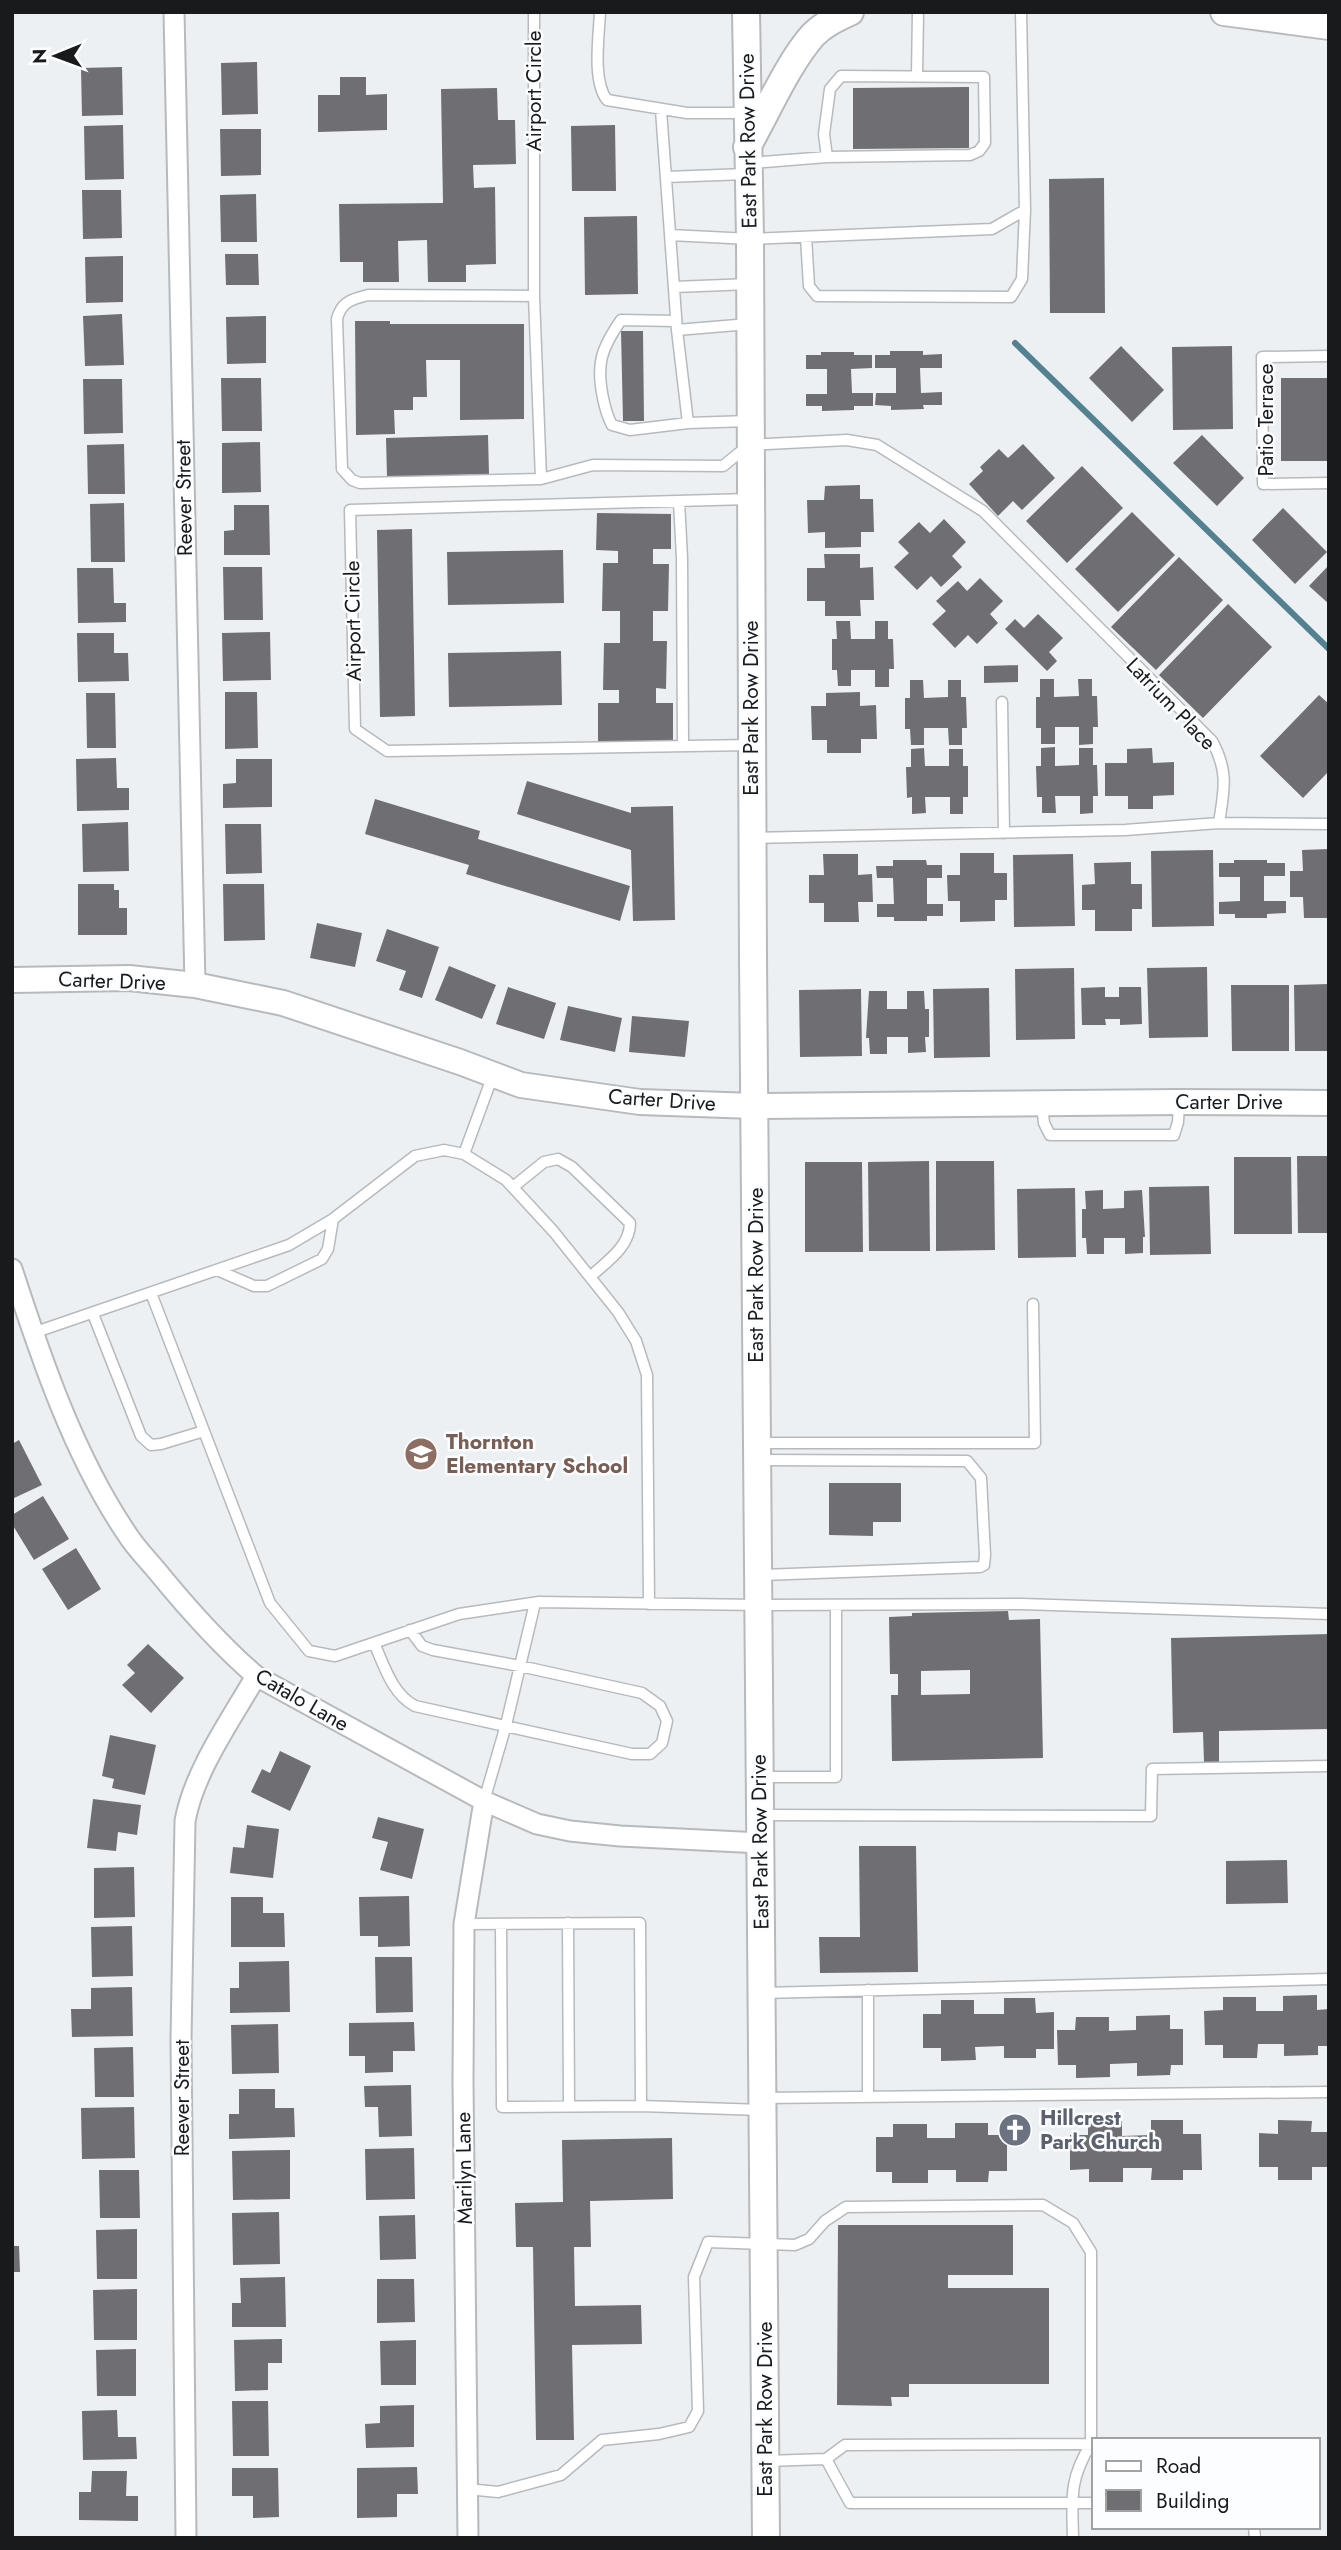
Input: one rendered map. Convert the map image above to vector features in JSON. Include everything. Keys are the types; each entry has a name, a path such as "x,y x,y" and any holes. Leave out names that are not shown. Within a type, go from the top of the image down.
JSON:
{"main road":[{"name":"East Park Row Drive","path":"746,12 750,239 749,433 766,2538"},
{"path":"747,162 794,64 813,36 830,22 850,12"},
{"path":"1224,12 1329,26"}],"street":[{"name":"Reever Street","path":"174,12 195,985"},
{"name":"Carter Drive","path":"12,980 128,978 195,985 283,1003 521,1085 640,1102 754,1106 1329,1102"},
{"name":"Catalo Lane","path":"12,1269 33,1333 85,1462 127,1534 188,1609 225,1649 256,1676 484,1801 537,1824 570,1831 620,1836 761,1843"},
{"name":"Reever Street","path":"186,2538 181,2040 185,1821 197,1780 256,1676"},
{"name":"Marilyn Lane","path":"468,2538 464,1924 484,1801"}],"lane":[{"name":"Airport Circle","path":"534,12 534,296 541,479"},
{"path":"600,12 598,74 601,93 607,100 687,113 746,113"},
{"path":"917,76 918,12"},
{"path":"806,237 809,286 817,296 1011,297 1021,279 1025,210 1021,12"},
{"path":"666,177 747,162 827,157 970,155 979,151 985,143 984,77 841,76 830,89 824,134 827,157"},
{"path":"661,110 676,326 688,423"},
{"path":"670,235 750,239 992,229 1025,210"},
{"path":"674,287 750,284"},
{"path":"534,296 368,295 351,299 345,304 339,310 337,319 342,470 352,480 360,483 541,479 593,465 723,466 749,433"},
{"name":"Latrium Place","path":"676,326 621,320 606,341 598,374 607,417 612,425 630,430 688,423 749,433 877,444 982,511 1212,741 1222,760 1224,774 1225,787 1219,823"},
{"path":"676,326 750,324"},
{"name":"Patio Terrace","path":"1329,356 1262,357 1263,484 1329,483"},
{"name":"Airport Circle","path":"750,499 350,510 355,729 387,751 752,745"},
{"path":"679,501 683,746"},
{"path":"1002,702 1004,833"},
{"path":"752,838 1125,830 1219,823 1329,824"},
{"path":"464,1154 494,1075"},
{"path":"1042,1104 1044,1123 1050,1135 1174,1135 1179,1101"},
{"path":"33,1333 289,1245 333,1219 415,1156 444,1150 464,1154 506,1180 554,1231 618,1312 636,1341 646,1375 649,1604"},
{"path":"513,1187 544,1161 558,1159 572,1167 630,1223 630,1233 619,1250 590,1277"},
{"path":"217,1270 254,1286 267,1286 322,1259 327,1249 333,1219"},
{"path":"151,1293 270,1602 309,1651 335,1656 458,1614 535,1603 1022,1604 1329,1614"},
{"path":"757,1452 1035,1443 1033,1304"},
{"path":"93,1314 141,1436 151,1445 204,1430"},
{"path":"757,1452 967,1461 981,1478 985,1555 984,1565 981,1567 758,1575"},
{"path":"484,1801 506,1725 535,1603"},
{"path":"760,1777 836,1777 836,1605"},
{"path":"374,1643 403,1700 415,1706 632,1754 650,1754 662,1743 667,1721 660,1706 642,1693 433,1650 422,1646 410,1630"},
{"path":"761,1815 1151,1816 1152,1769 1329,1766"},
{"path":"568,1923 569,2106"},
{"path":"464,1924 640,1923 640,2106"},
{"path":"501,1924 502,2107 763,2104 868,2097 1329,2092"},
{"path":"762,1993 1329,1979"},
{"path":"868,1990 868,2097"},
{"path":"467,2489 498,2492 561,2476 601,2440 659,2434 689,2427 698,2411 694,2277 708,2242 795,2245 809,2239 825,2221 846,2207 1043,2205 1073,2223 1091,2252 1093,2438"},
{"path":"765,2460 826,2459 845,2445 1092,2444"},
{"path":"1073,2538 1072,2485 1079,2463 1092,2445"},
{"path":"826,2459 849,2503 1092,2503"}],"building":[{"path":"257,62 258,114 222,115 221,63"},
{"path":"122,67 123,115 82,116 81,68"},
{"path":"340,77 366,77 366,95 387,94 387,130 318,132 318,95 340,95"},
{"path":"969,87 969,148 853,149 853,88"},
{"path":"497,88 498,120 515,120 516,164 473,165 474,188 495,187 496,264 466,265 466,282 428,282 427,240 398,241 399,282 363,282 363,262 340,262 339,204 443,203 441,89"},
{"path":"123,125 124,179 85,180 84,126"},
{"path":"615,125 616,191 572,191 571,126"},
{"path":"220,129 261,129 261,175 221,176"},
{"path":"1104,178 1105,313 1050,313 1049,179"},
{"path":"82,190 121,190 122,238 83,239"},
{"path":"256,194 257,242 221,242 220,195"},
{"path":"637,216 638,294 585,295 584,217"},
{"path":"225,254 258,254 259,285 226,285"},
{"path":"123,256 123,302 86,303 85,257"},
{"path":"122,314 124,365 85,366 83,316"},
{"path":"266,316 266,363 227,364 226,317"},
{"path":"355,321 390,321 390,324 524,324 524,419 460,420 460,360 426,360 427,397 413,397 413,410 394,410 395,434 356,435"},
{"path":"621,331 643,331 644,421 623,421"},
{"path":"1121,346 1164,390 1132,422 1089,378"},
{"path":"1232,346 1233,429 1173,430 1172,347"},
{"path":"890,351 942,354 942,368 920,368 921,393 942,392 942,405 923,405 924,409 891,410 891,406 875,405 876,393 896,393 896,368 875,368 875,355 890,355"},
{"path":"821,352 872,355 872,368 851,369 852,393 873,393 873,406 854,406 854,410 822,411 822,406 806,406 806,394 827,394 827,369 806,369 806,355 821,355"},
{"path":"221,378 261,378 262,431 222,431"},
{"path":"1281,378 1329,378 1329,461 1281,461"},
{"path":"83,379 122,379 123,433 84,434"},
{"path":"488,435 489,474 387,477 386,438"},
{"path":"1202,435 1244,478 1217,506 1173,463"},
{"path":"260,442 261,492 222,493 222,443"},
{"path":"124,444 125,494 88,494 87,445"},
{"path":"1023,444 1055,478 1022,510 1013,501 998,516 969,484 983,471 980,467 999,449 1008,458"},
{"path":"1082,466 1123,508 1067,563 1026,521"},
{"path":"860,485 860,499 873,499 874,532 861,532 861,547 825,548 825,532 808,533 807,500 824,500 825,486"},
{"path":"124,503 125,562 91,562 90,504"},
{"path":"234,505 269,505 270,555 224,555 224,531 234,530"},
{"path":"1283,508 1327,552 1295,584 1252,540"},
{"path":"1132,512 1175,555 1118,612 1075,569"},
{"path":"597,513 671,514 671,549 653,549 653,564 669,564 668,611 653,611 653,641 667,641 666,689 656,688 656,703 673,703 673,741 598,741 598,703 619,703 619,690 603,690 604,643 620,643 620,611 602,611 603,563 618,563 618,551 596,550"},
{"path":"944,519 966,542 952,556 962,567 941,587 931,576 917,590 894,567 909,553 898,542 919,522 930,533"},
{"path":"412,529 415,716 380,717 377,530"},
{"path":"563,550 564,603 448,605 447,552"},
{"path":"824,554 860,554 860,568 873,567 874,600 860,600 861,616 825,616 825,601 807,601 807,568 825,568"},
{"path":"1179,557 1223,600 1156,670 1111,627"},
{"path":"1329,565 1329,604 1309,586"},
{"path":"223,567 262,567 263,620 224,620"},
{"path":"77,568 113,568 114,603 126,603 126,622 78,623"},
{"path":"980,578 1003,601 990,614 998,623 977,644 968,635 955,648 932,624 946,611 936,601 958,581 967,591"},
{"path":"1228,604 1272,647 1203,718 1159,675"},
{"path":"1038,614 1063,638 1049,652 1057,661 1047,671 1005,629 1015,619 1024,628"},
{"path":"836,621 850,621 851,639 875,639 875,621 888,621 888,639 893,639 894,669 889,669 889,687 875,687 875,670 851,670 851,686 838,686 837,670 832,670 832,639 837,639"},
{"path":"270,632 271,680 223,681 222,633"},
{"path":"77,633 114,633 114,653 128,653 129,681 78,682"},
{"path":"561,651 562,705 449,707 448,653"},
{"path":"1018,665 1018,682 984,683 984,666"},
{"path":"1040,679 1054,679 1054,697 1079,696 1078,679 1092,679 1092,696 1097,696 1098,727 1093,727 1093,744 1079,745 1079,727 1055,727 1055,744 1041,744 1041,728 1036,728 1036,697 1040,697"},
{"path":"910,680 923,680 924,698 948,697 948,680 961,680 961,697 966,697 967,728 962,728 962,745 949,745 948,728 924,728 924,745 911,745 910,729 905,729 905,698 910,698"},
{"path":"225,692 257,692 258,748 225,749"},
{"path":"860,692 860,706 876,705 877,739 861,739 861,753 827,753 827,740 812,740 811,706 826,706 826,693"},
{"path":"86,693 115,693 116,748 87,748"},
{"path":"1319,695 1329,704 1329,771 1303,798 1260,756"},
{"path":"1055,747 1055,766 1079,765 1079,748 1093,748 1093,765 1097,765 1098,796 1093,796 1093,813 1080,814 1080,796 1055,796 1056,813 1042,813 1042,797 1037,797 1036,766 1041,766 1041,748"},
{"path":"924,748 925,766 949,766 949,749 963,749 963,766 968,766 968,797 963,797 963,814 950,814 950,797 925,797 926,813 912,814 912,797 907,798 906,767 911,767 911,749"},
{"path":"1152,748 1153,763 1174,762 1174,795 1153,796 1153,809 1128,809 1128,796 1105,796 1105,763 1127,763 1127,749"},
{"path":"116,758 117,788 129,788 129,810 77,811 76,759"},
{"path":"236,759 272,759 272,807 223,808 223,784 236,783"},
{"path":"527,781 631,813 631,807 673,806 675,920 633,921 631,850 517,814"},
{"path":"375,799 480,831 478,839 630,886 620,921 466,874 469,865 365,834"},
{"path":"128,822 129,871 83,872 82,824"},
{"path":"225,824 261,824 262,873 226,874"},
{"path":"1329,849 1329,918 1304,918 1303,897 1290,897 1290,871 1303,871 1302,850"},
{"path":"1213,850 1214,926 1152,927 1151,851"},
{"path":"960,853 994,853 994,873 1007,873 1007,900 995,900 995,921 960,922 960,901 948,901 947,875 960,875"},
{"path":"823,854 858,854 858,875 872,874 873,902 858,902 859,922 824,922 824,903 809,903 809,875 824,875"},
{"path":"1073,854 1075,926 1014,927 1013,855"},
{"path":"893,860 926,860 927,865 942,865 942,878 927,878 927,904 943,904 943,916 927,916 927,921 894,921 894,917 877,917 877,904 894,904 893,878 877,878 876,866 893,866"},
{"path":"1234,860 1285,863 1285,876 1264,876 1264,901 1286,901 1286,913 1267,914 1267,918 1235,918 1235,914 1219,914 1219,902 1240,901 1240,877 1219,877 1219,863 1234,863"},
{"path":"1131,862 1131,884 1142,884 1142,909 1132,909 1132,931 1095,931 1095,910 1082,910 1082,885 1095,884 1094,863"},
{"path":"78,884 114,884 114,890 119,890 119,908 127,908 127,935 78,935"},
{"path":"223,884 264,884 265,940 224,941"},
{"path":"317,923 362,933 355,967 310,958"},
{"path":"387,929 439,947 422,998 399,990 406,971 376,961"},
{"path":"449,966 496,985 482,1019 435,1000"},
{"path":"1207,967 1208,1037 1149,1038 1147,968"},
{"path":"1074,968 1075,1039 1016,1040 1015,969"},
{"path":"1329,984 1329,1051 1295,1051 1294,985"},
{"path":"1231,985 1289,985 1289,1051 1232,1051"},
{"path":"508,987 556,1003 544,1039 496,1024"},
{"path":"1105,987 1105,997 1119,997 1119,987 1141,987 1142,1024 1120,1025 1120,1019 1105,1019 1106,1025 1082,1025 1081,988"},
{"path":"989,988 990,1057 934,1058 933,989"},
{"path":"861,989 862,1056 800,1057 799,990"},
{"path":"869,991 887,991 887,1009 907,1009 907,991 924,991 925,1009 929,1009 926,1052 908,1053 908,1037 887,1037 887,1054 870,1054 869,1038 866,1038"},
{"path":"568,1006 622,1018 615,1052 560,1040"},
{"path":"632,1016 689,1021 685,1057 629,1052"},
{"path":"1297,1156 1329,1156 1329,1233 1298,1233"},
{"path":"1234,1157 1291,1157 1292,1234 1234,1234"},
{"path":"929,1161 930,1251 869,1251 868,1162"},
{"path":"936,1161 994,1161 995,1250 936,1251"},
{"path":"805,1162 862,1162 863,1252 805,1252"},
{"path":"1209,1186 1211,1254 1150,1255 1149,1187"},
{"path":"1075,1188 1076,1257 1018,1258 1017,1189"},
{"path":"1103,1190 1103,1209 1124,1208 1124,1191 1142,1190 1145,1237 1143,1253 1125,1254 1125,1238 1104,1238 1104,1254 1087,1254 1086,1238 1082,1238 1082,1209 1086,1209 1085,1191"},
{"path":"19,1440 42,1485 12,1499 12,1444"},
{"path":"829,1483 901,1483 901,1522 873,1522 873,1536 829,1535"},
{"path":"43,1496 69,1539 34,1560 12,1524 12,1515"},
{"path":"76,1548 101,1589 68,1610 42,1569"},
{"path":"1008,1611 1009,1620 1040,1619 1043,1758 892,1761 891,1695 898,1695 898,1674 890,1674 889,1617 912,1616 912,1613","holes":["970,1670 970,1694 921,1695 921,1671"]},
{"path":"1329,1634 1329,1729 1219,1731 1219,1762 1204,1762 1203,1732 1173,1733 1171,1638"},
{"path":"148,1644 184,1678 151,1713 122,1685 135,1673 127,1665"},
{"path":"110,1735 156,1745 145,1795 112,1788 114,1779 102,1776"},
{"path":"280,1751 311,1766 290,1811 251,1792 262,1769 270,1773"},
{"path":"93,1799 141,1805 137,1835 118,1832 116,1851 87,1848"},
{"path":"378,1817 424,1829 412,1879 380,1870 388,1842 372,1838"},
{"path":"247,1825 279,1829 273,1878 230,1873 233,1847 244,1848"},
{"path":"859,1846 916,1846 918,1972 820,1973 819,1937 860,1937"},
{"path":"1287,1860 1288,1903 1226,1904 1226,1861"},
{"path":"134,1867 135,1917 94,1918 94,1868"},
{"path":"409,1896 410,1946 378,1947 378,1936 360,1936 359,1897"},
{"path":"231,1897 263,1897 263,1913 284,1913 285,1947 231,1947"},
{"path":"132,1926 133,1976 92,1977 91,1927"},
{"path":"375,1957 412,1957 413,2012 376,2013"},
{"path":"289,1961 290,2012 230,2013 230,1988 239,1988 239,1962"},
{"path":"132,1987 133,2036 72,2037 71,2009 91,2009 91,1988"},
{"path":"1317,1995 1317,2010 1329,2009 1329,2046 1318,2046 1318,2055 1284,2056 1284,2044 1258,2044 1257,2058 1223,2058 1223,2045 1205,2045 1204,2011 1223,2010 1223,1997 1256,1997 1256,2011 1283,2011 1283,1996"},
{"path":"1004,1998 1035,1998 1036,2013 1054,2012 1054,2049 1036,2049 1036,2058 1004,2058 1004,2046 975,2047 976,2060 941,2061 941,2048 923,2048 923,2014 941,2014 941,2000 974,2000 974,2014 1004,2014"},
{"path":"1170,2015 1170,2029 1183,2029 1183,2065 1171,2065 1170,2075 1137,2076 1137,2063 1110,2064 1110,2077 1076,2078 1076,2065 1058,2065 1057,2030 1075,2030 1076,2017 1109,2017 1109,2031 1136,2030 1136,2016"},
{"path":"414,2022 415,2051 393,2051 393,2072 365,2073 365,2056 349,2056 349,2023"},
{"path":"278,2024 279,2073 232,2074 231,2025"},
{"path":"133,2047 134,2097 95,2097 94,2048"},
{"path":"411,2085 412,2136 379,2137 378,2107 365,2107 364,2086"},
{"path":"239,2089 275,2089 275,2108 294,2108 295,2137 229,2139 229,2114 239,2114"},
{"path":"134,2107 135,2158 82,2159 81,2108"},
{"path":"1151,2120 1183,2120 1183,2134 1201,2134 1202,2170 1183,2170 1183,2180 1151,2180 1152,2168 1123,2168 1123,2182 1089,2182 1089,2169 1070,2170 1070,2135 1088,2135 1088,2121 1122,2121 1122,2136 1151,2135"},
{"path":"1278,2120 1312,2121 1311,2132 1329,2132 1329,2167 1312,2167 1312,2180 1278,2180 1278,2167 1259,2167 1259,2133 1278,2134"},
{"path":"955,2123 988,2123 988,2135 1007,2135 1007,2171 989,2171 988,2182 956,2182 956,2170 928,2170 928,2183 892,2183 892,2172 876,2172 876,2137 893,2137 893,2124 927,2124 927,2138 955,2138"},
{"path":"672,2138 673,2199 590,2201 591,2247 574,2247 575,2306 641,2305 642,2344 572,2345 574,2440 536,2440 533,2247 516,2247 515,2203 563,2202 562,2140"},
{"path":"414,2148 415,2199 366,2200 365,2149"},
{"path":"290,2150 290,2199 233,2200 232,2151"},
{"path":"99,2170 139,2170 140,2218 100,2218"},
{"path":"279,2212 280,2264 233,2265 232,2213"},
{"path":"415,2215 416,2259 380,2260 379,2216"},
{"path":"838,2225 1013,2225 1013,2275 948,2275 948,2288 1049,2288 1049,2384 909,2384 909,2397 891,2397 892,2406 837,2405"},
{"path":"137,2229 137,2279 97,2279 96,2230"},
{"path":"12,2246 19,2246 20,2272 12,2272"},
{"path":"285,2277 286,2327 232,2327 232,2303 241,2303 240,2278"},
{"path":"377,2279 414,2279 415,2322 377,2323"},
{"path":"137,2289 137,2340 94,2340 93,2290"},
{"path":"282,2339 282,2363 268,2363 268,2390 235,2391 234,2340"},
{"path":"416,2340 416,2385 381,2385 380,2341"},
{"path":"136,2349 136,2396 97,2396 96,2350"},
{"path":"232,2401 268,2401 269,2456 233,2456"},
{"path":"414,2405 414,2447 366,2448 365,2424 380,2423 380,2406"},
{"path":"117,2410 118,2437 136,2437 137,2459 83,2460 82,2411"},
{"path":"417,2467 418,2494 397,2494 397,2517 357,2518 357,2468"},
{"path":"232,2468 278,2468 279,2517 253,2518 253,2496 232,2496"},
{"path":"92,2471 127,2471 126,2496 138,2496 138,2521 79,2520 79,2492 91,2492"}],"waterway":[{"path":"1015,343 1329,649"}],"place":[{"name":"Thornton Elementary School","path":"421,1454"},
{"name":"Hillcrest Park Church","path":"1015,2130"}]}
